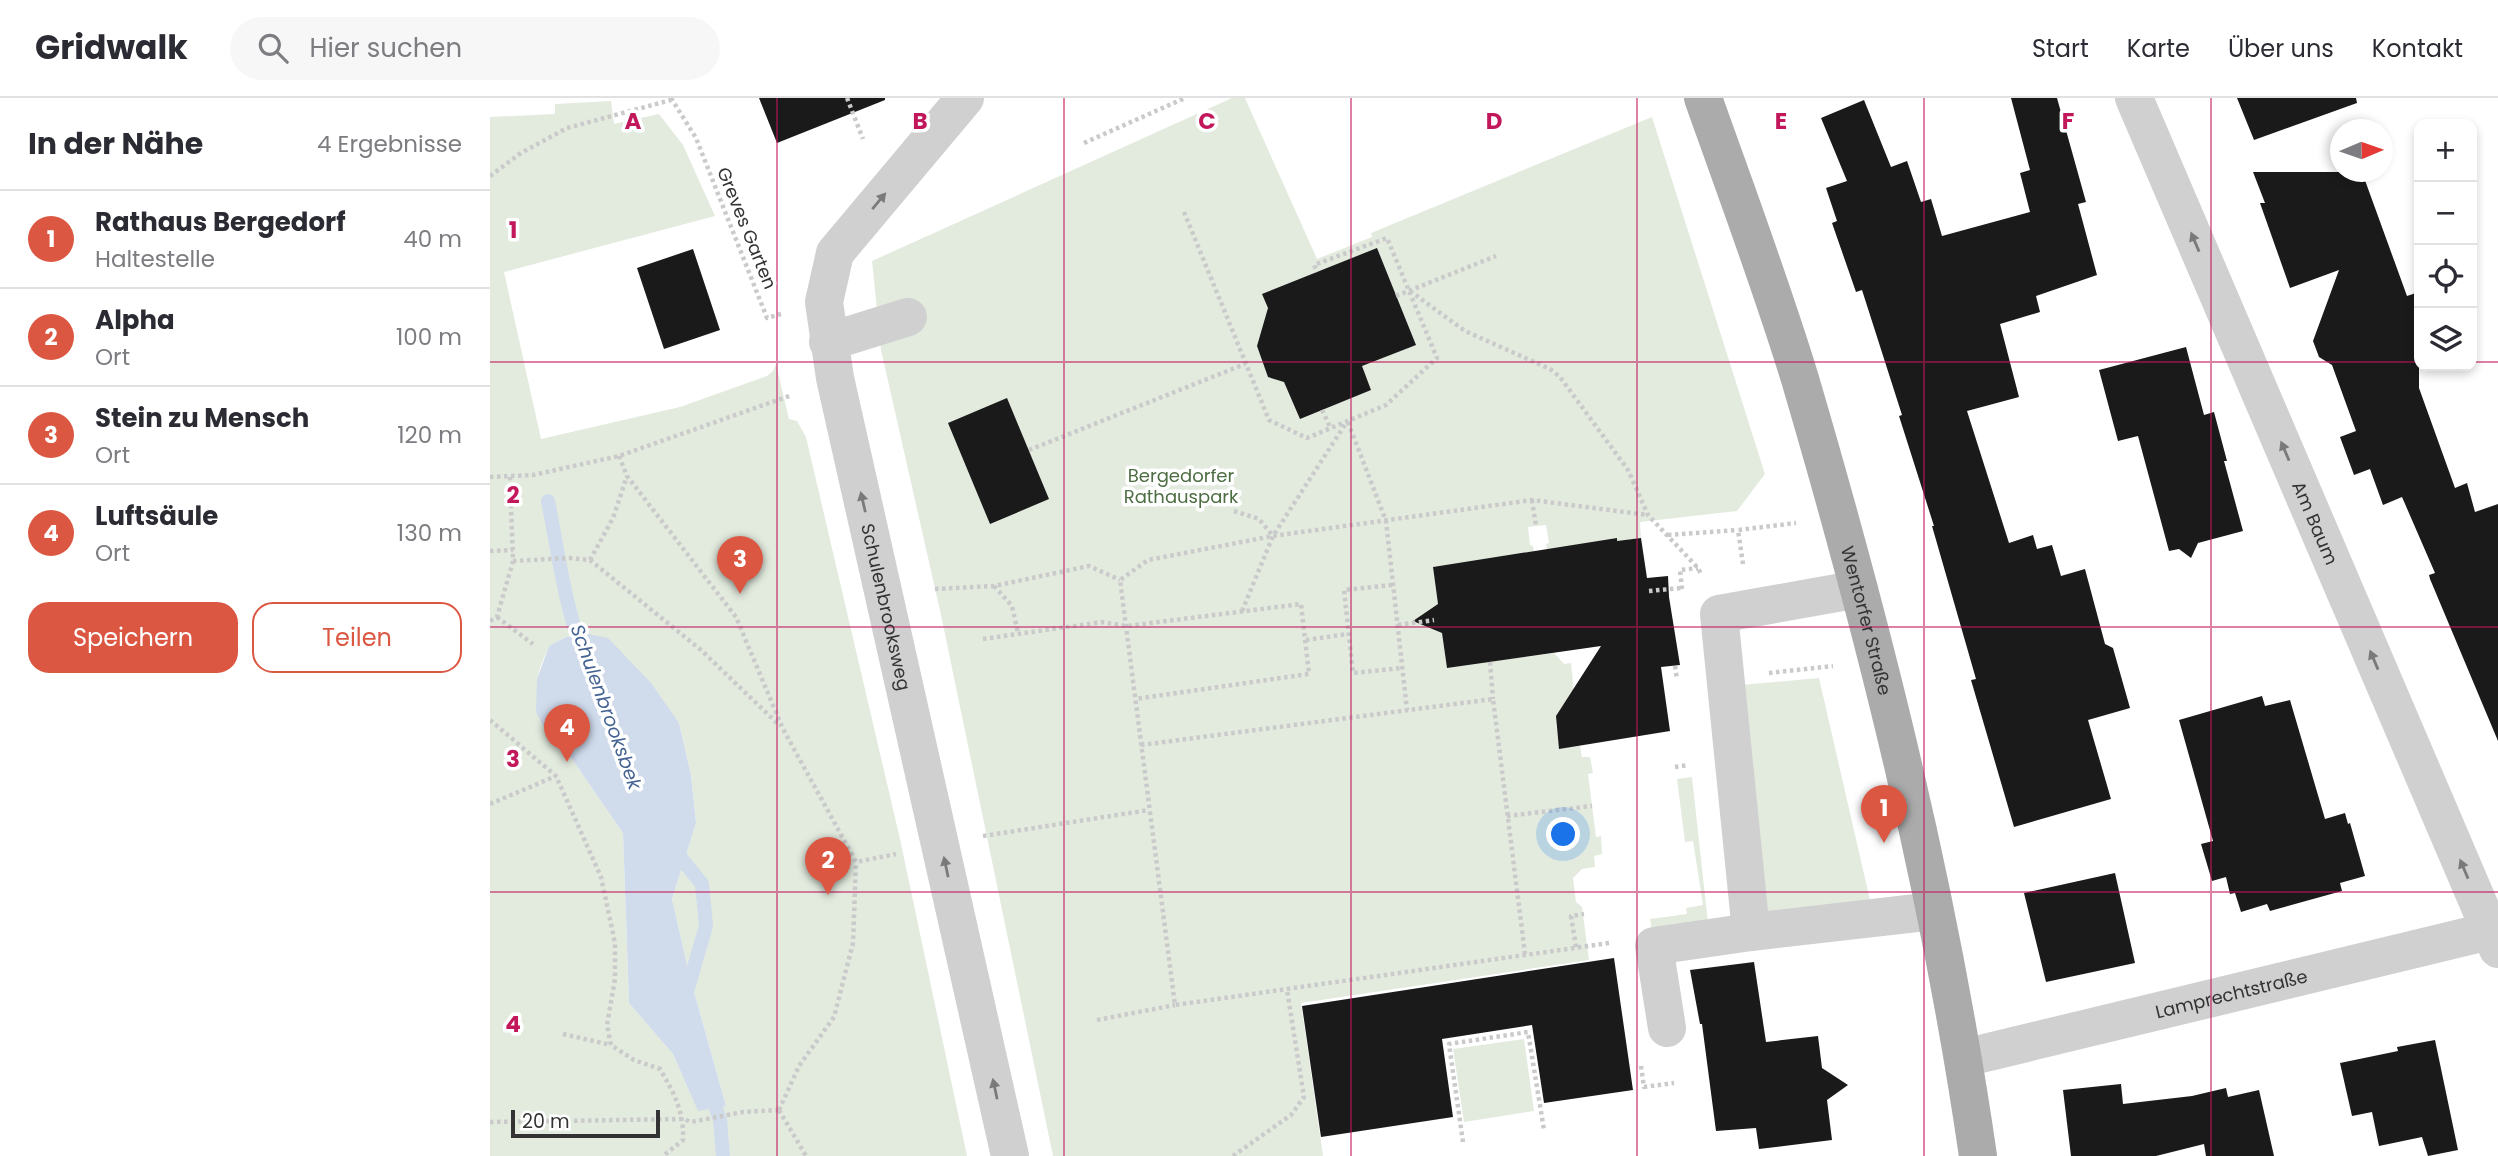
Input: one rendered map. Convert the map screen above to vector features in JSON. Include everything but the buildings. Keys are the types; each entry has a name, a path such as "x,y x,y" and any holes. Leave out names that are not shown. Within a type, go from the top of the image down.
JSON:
{"main road":[{"name":"Wentorfer Straße","path":"1703,98 1799,377 1879,661 1964,1058 1978,1156"}],"street":[{"name":"Schulenbrooksweg","path":"965,98 835,253 824,302 828,342 1010,1156"},
{"name":"Am Baum","path":"2134,98 2496,937"},
{"path":"828,342 908,317"},
{"path":"1751,932 1726,678 1734,612 1859,589"},
{"path":"1667,1028 1654,946 1934,911"},
{"name":"Lamprechtstraße","path":"1964,1058 2496,937"}],"path":[{"path":"847,98 863,139"},
{"path":"1084,143 1185,98"},
{"path":"490,176 522,153 567,128 671,99"},
{"name":"Greves Garten","path":"671,99 696,138 767,318 824,302"},
{"path":"1184,212 1269,420 1307,438 1386,405 1437,358 1387,238 1314,265 1317,272"},
{"path":"1396,296 1496,257"},
{"path":"1409,290 1465,331 1550,369 1560,377 1628,470 1648,515 1698,568 1734,612"},
{"path":"1028,450 1245,364"},
{"path":"490,477 533,475 578,467 619,456 771,402"},
{"path":"1322,410 1331,429"},
{"path":"1348,422 1386,521 1407,710"},
{"path":"1241,611 1273,536 1348,422"},
{"path":"619,456 627,476 736,617 783,729 856,862 853,943 834,1017 799,1066 779,1110"},
{"path":"590,560 612,518 627,476"},
{"path":"490,621 497,617 513,561 510,477"},
{"path":"1121,580 1148,561 1273,536 1532,500 1648,515"},
{"path":"1532,500 1536,526"},
{"path":"1234,511 1259,519 1273,536"},
{"path":"1668,536 1839,517"},
{"path":"1734,612 1738,530"},
{"path":"490,551 513,550"},
{"path":"513,561 569,558 590,560 701,650 783,729"},
{"path":"935,589 994,586 1089,566 1121,580"},
{"path":"1649,591 1682,584 1679,570 1698,568"},
{"path":"1121,580 1175,1005"},
{"path":"1392,585 1345,590 1348,634 1353,673 1402,668"},
{"path":"994,586 1013,606 1018,633"},
{"path":"983,639 1102,622 1127,626 1301,604 1309,674 1135,699"},
{"path":"497,617 533,644"},
{"path":"1398,625 1434,620"},
{"path":"1306,640 1348,634"},
{"path":"1726,678 1879,661"},
{"path":"1490,662 1525,954"},
{"path":"1675,666 1677,680"},
{"path":"1141,745 1493,699"},
{"path":"490,720 556,776 601,877 615,943 615,979 607,1025 611,1045"},
{"path":"490,804 556,776"},
{"path":"1507,816 1592,806"},
{"path":"986,836 1149,810"},
{"path":"856,862 941,844"},
{"path":"1576,947 1571,916 1584,914"},
{"path":"1097,1020 1175,1005 1576,947 1615,942 1654,946"},
{"path":"1233,1156 1291,1115 1304,1097 1287,990"},
{"path":"1463,1142 1448,1044 1528,1032 1544,1130"},
{"path":"563,1034 611,1045 634,1060 660,1069 684,1119 683,1140 663,1156"},
{"path":"490,1122 684,1119 691,1122 743,1112 779,1110"},
{"path":"779,1110 806,1156"}],"green space":[{"name":"Bergedorfer Rathauspark","path":"1232,98 1245,98 1317,259 1372,237 1371,233 1652,117 1765,474 1737,511 1640,522 1641,538 1617,541 1617,538 1547,550 1546,544 1549,543 1546,525 1528,527 1530,545 1533,546 1534,552 1433,567 1438,604 1435,630 1442,633 1447,667 1554,653 1564,664 1571,663 1575,704 1563,705 1558,716 1557,732 1566,747 1580,746 1582,757 1590,757 1593,773 1588,774 1596,837 1601,836 1602,854 1594,856 1595,867 1582,869 1573,878 1576,902 1582,907 1589,960 1301,1003 1323,1156 1053,1156 941,615 881,350 872,261"},
{"path":"611,101 614,124 659,114 683,145 715,216 504,272 541,439 680,407 767,376 776,364 789,419 797,421 806,437 900,839 967,1156 490,1156 490,117 555,114 555,104","holes":["588,634 679,723 691,775 696,823 672,899 689,974 726,1106 698,1110 673,1054 629,1003 623,833 572,759 550,739 537,679 549,646 566,637"]},
{"path":"1819,678 1870,900 1763,914 1741,685"},
{"path":"1692,777 1708,923 1652,931 1650,919 1687,914 1686,908 1703,905 1693,841 1685,842 1677,779"},
{"path":"1524,1039 1534,1111 1464,1122 1453,1049"}],"water":[{"path":"588,634 608,638 651,683 679,723 691,775 696,823 672,899 689,974 726,1106 698,1111 673,1054 629,1003 623,833 572,759 550,739 536,712 537,679 549,646 566,637"}],"waterway":[{"name":"Schulenbrooksbek","path":"548,501 566,595 582,650"},
{"path":"672,847 702,884 706,926 686,995"},
{"name":"Schulenbrooksbek","path":"709,1089 720,1120 723,1156"}],"place":[{"name":"Stein zu Mensch","path":"740,594"},
{"name":"Luftsäule","path":"567,762"},
{"name":"Rathaus Bergedorf","path":"1884,843"},
{"name":"Alpha","path":"828,895"}]}
